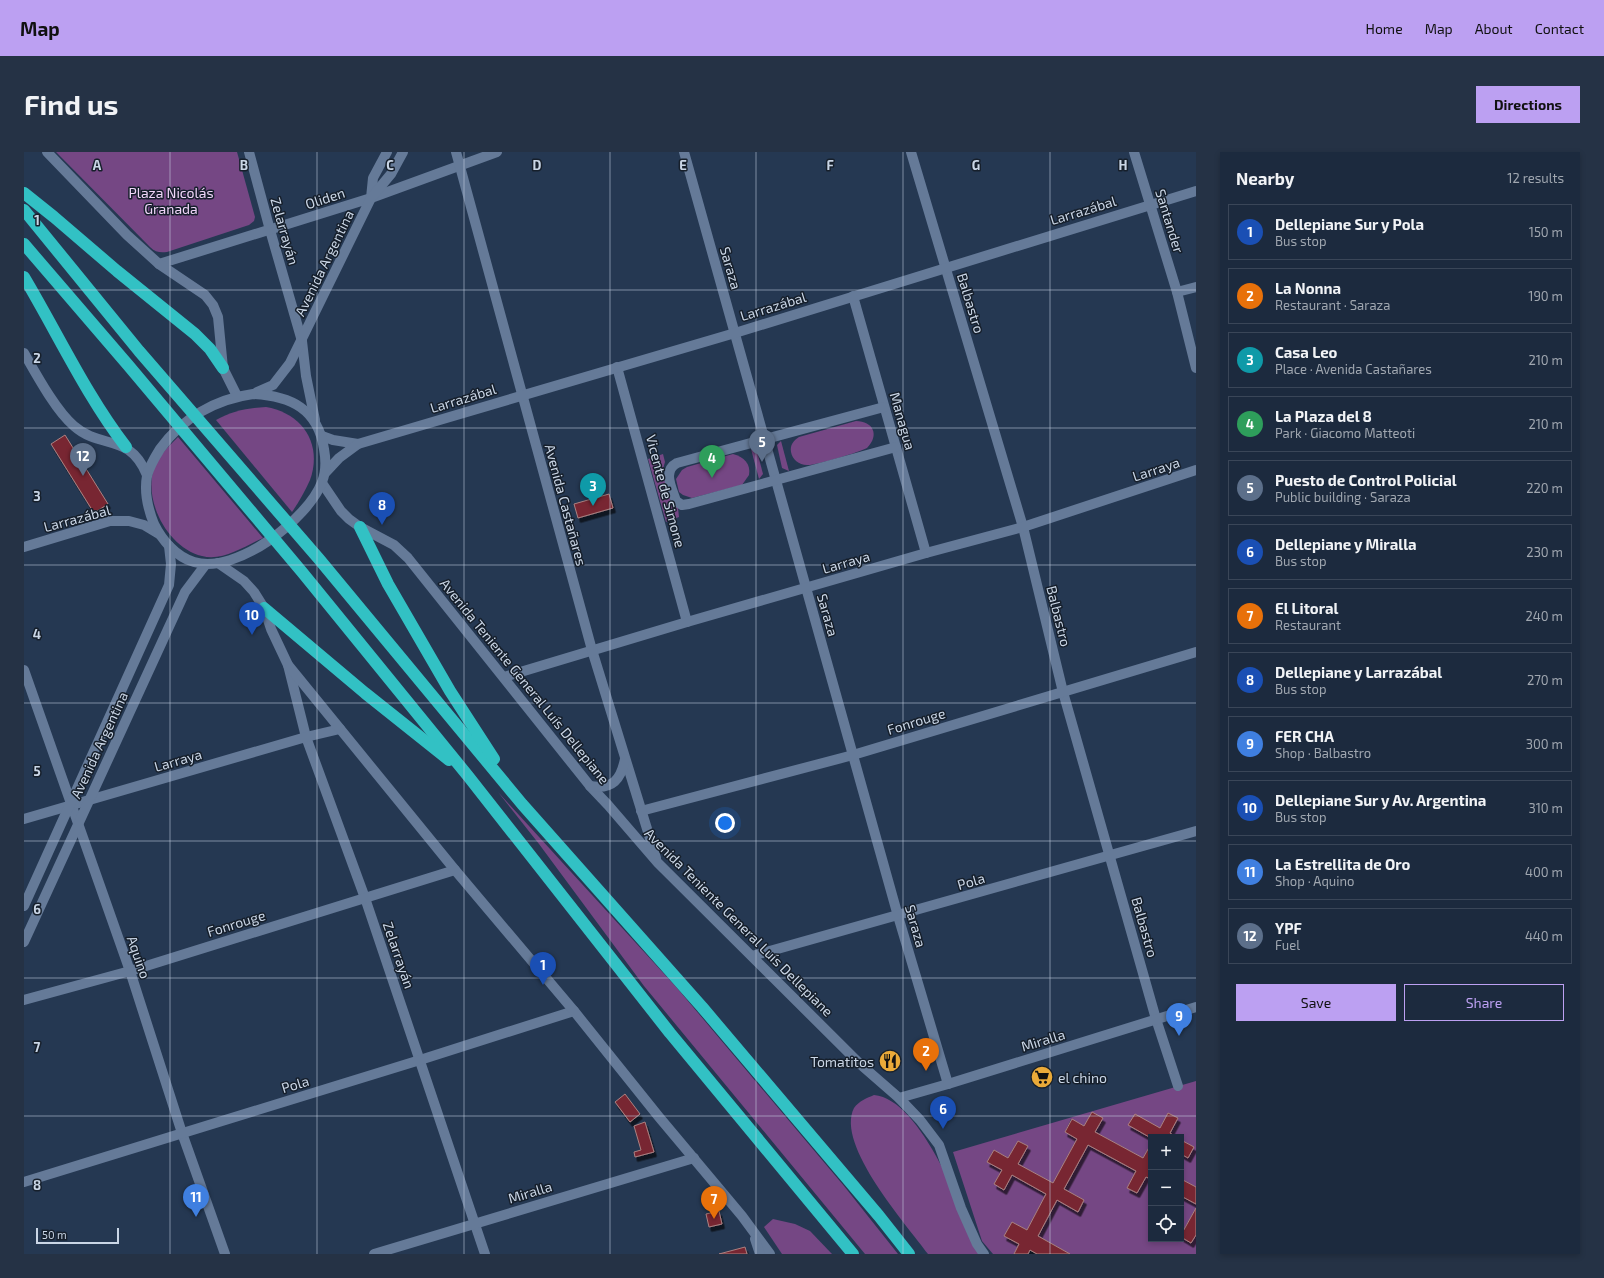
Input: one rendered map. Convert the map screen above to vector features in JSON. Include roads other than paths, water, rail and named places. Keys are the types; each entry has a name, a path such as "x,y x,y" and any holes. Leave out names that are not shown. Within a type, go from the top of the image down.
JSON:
{"highway":[{"path":"24,193 117,272 195,334 210,349 223,368"},
{"path":"24,210 139,351 319,559 522,804 702,1008 879,1216 909,1254"},
{"path":"24,244 302,572 468,776 670,1033 853,1254"},
{"path":"24,277 49,318 107,422 126,447"},
{"path":"360,527 388,584 450,691 522,804"},
{"path":"264,608 365,693 468,776"}],"street":[{"path":"46,152 127,235 159,264 205,295 213,305 218,317 223,368 237,396"},
{"name":"Zelarrayán","path":"249,152 302,341"},
{"name":"Avenida Argentina","path":"371,198 373,178 387,152"},
{"name":"Avenida Argentina","path":"253,394 273,385 283,375 302,341 371,198 391,174 404,152"},
{"name":"Avenida Castañares","path":"456,152 592,650 658,863"},
{"name":"Oliden","path":"159,264 371,198 497,152"},
{"name":"Saraza","path":"684,152 764,440 854,754 898,916 948,1084"},
{"name":"Balbastro","path":"911,152 1023,528 1063,692 1156,1019 1178,1086"},
{"name":"Santander","path":"1134,152 1177,292 1196,368"},
{"name":"Larrazábal","path":"325,473 339,458 358,444 735,333 1196,191"},
{"path":"1177,292 1196,286"},
{"name":"Managua","path":"853,296 926,553"},
{"path":"302,341 306,376 315,421 322,436 325,455 325,473 322,483 309,503 295,520 278,535 239,557 218,564 195,563 184,558 169,546 159,534 147,499 147,475 155,457 166,442 178,428 193,416 210,406 237,396 253,394 271,395 288,400 303,408 315,421"},
{"path":"24,353 64,415 74,426 84,433 126,447 142,464 147,475"},
{"name":"Vicente de Simone","path":"617,367 687,622"},
{"path":"764,440 884,407"},
{"name":"Larrazábal","path":"322,436 333,440 358,444"},
{"name":"Vicente de Simone","path":"764,440 677,463 670,469 668,474 676,501 682,505 689,504 776,480"},
{"path":"776,480 896,446"},
{"name":"Larraya","path":"504,677 926,553 1023,528 1196,470"},
{"name":"Avenida Teniente General Luís Dellepiane","path":"322,483 341,511 360,527 394,545 408,558 590,786 658,863 872,1075 899,1098 920,1120 939,1145 961,1208 977,1244 984,1254"},
{"name":"Larrazábal","path":"24,547 110,521 129,521 144,525 159,534"},
{"name":"Avenida Argentina","path":"24,906 169,585 171,564 169,546"},
{"name":"Avenida Argentina","path":"24,942 185,592 206,564"},
{"path":"218,564 244,581 254,592 264,608 271,629 288,665 455,870 574,1011 751,1228 770,1254"},
{"name":"Fonrouge","path":"641,811 854,754 1196,652"},
{"name":"Zelarrayán","path":"288,665 306,737 365,898 485,1254"},
{"name":"Aquino","path":"24,670 70,805 130,971 182,1133 225,1254"},
{"name":"Larraya","path":"24,819 306,737 340,730"},
{"path":"590,786 599,788 614,782 620,776 625,759"},
{"name":"Pola","path":"752,956 1196,831"},
{"name":"Fonrouge","path":"24,1000 130,971 455,870"},
{"name":"Miralla","path":"899,1098 1196,1007"},
{"name":"Pola","path":"24,1182 574,1011"},
{"name":"Miralla","path":"374,1254 694,1158"},
{"path":"751,1228 760,1254"}],"place":[{"name":"Puesto de Control Policial","path":"762,462"},
{"name":"YPF","path":"83,476"},
{"name":"La Plaza del 8","path":"712,478"},
{"name":"Casa Leo","path":"593,506"},
{"name":"Dellepiane y Larrazábal","path":"382,525"},
{"name":"Dellepiane Sur y Av. Argentina","path":"252,635"},
{"name":"Dellepiane Sur y Pola","path":"543,985"},
{"name":"FER CHA","path":"1179,1036"},
{"name":"Tomatitos","path":"890,1061"},
{"name":"La Nonna","path":"926,1071"},
{"name":"el chino","path":"1042,1077"},
{"name":"Dellepiane y Miralla","path":"943,1129"},
{"name":"La Estrellita de Oro","path":"196,1217"},
{"name":"El Litoral","path":"714,1219"}],"park label":[{"name":"Plaza Nicolás Granada","path":"171,200"}]}
